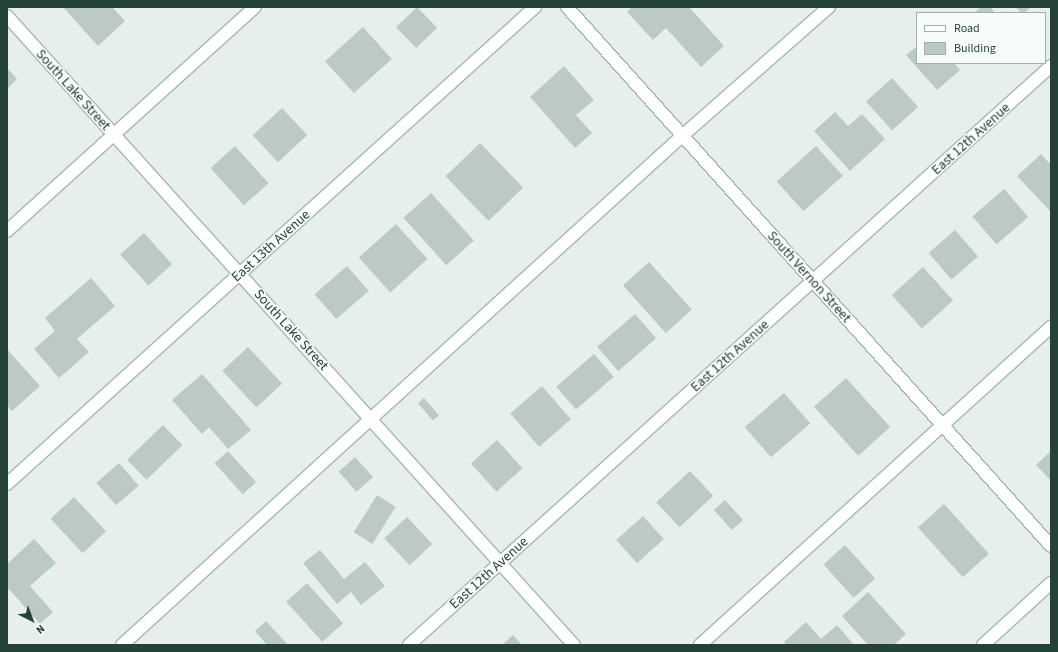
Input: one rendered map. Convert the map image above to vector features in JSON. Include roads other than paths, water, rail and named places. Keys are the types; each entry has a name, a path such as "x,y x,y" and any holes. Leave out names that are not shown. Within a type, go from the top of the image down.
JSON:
{"street":[{"path":"7,230 255,7"},
{"name":"East 13th Avenue","path":"7,484 534,7"},
{"name":"South Vernon Street","path":"567,7 1051,546"},
{"path":"122,645 682,136 828,7"},
{"name":"South Lake Street","path":"7,16 574,645"},
{"name":"East 12th Avenue","path":"409,645 1051,66"},
{"path":"700,645 1051,327"},
{"path":"983,645 1051,583"}]}
